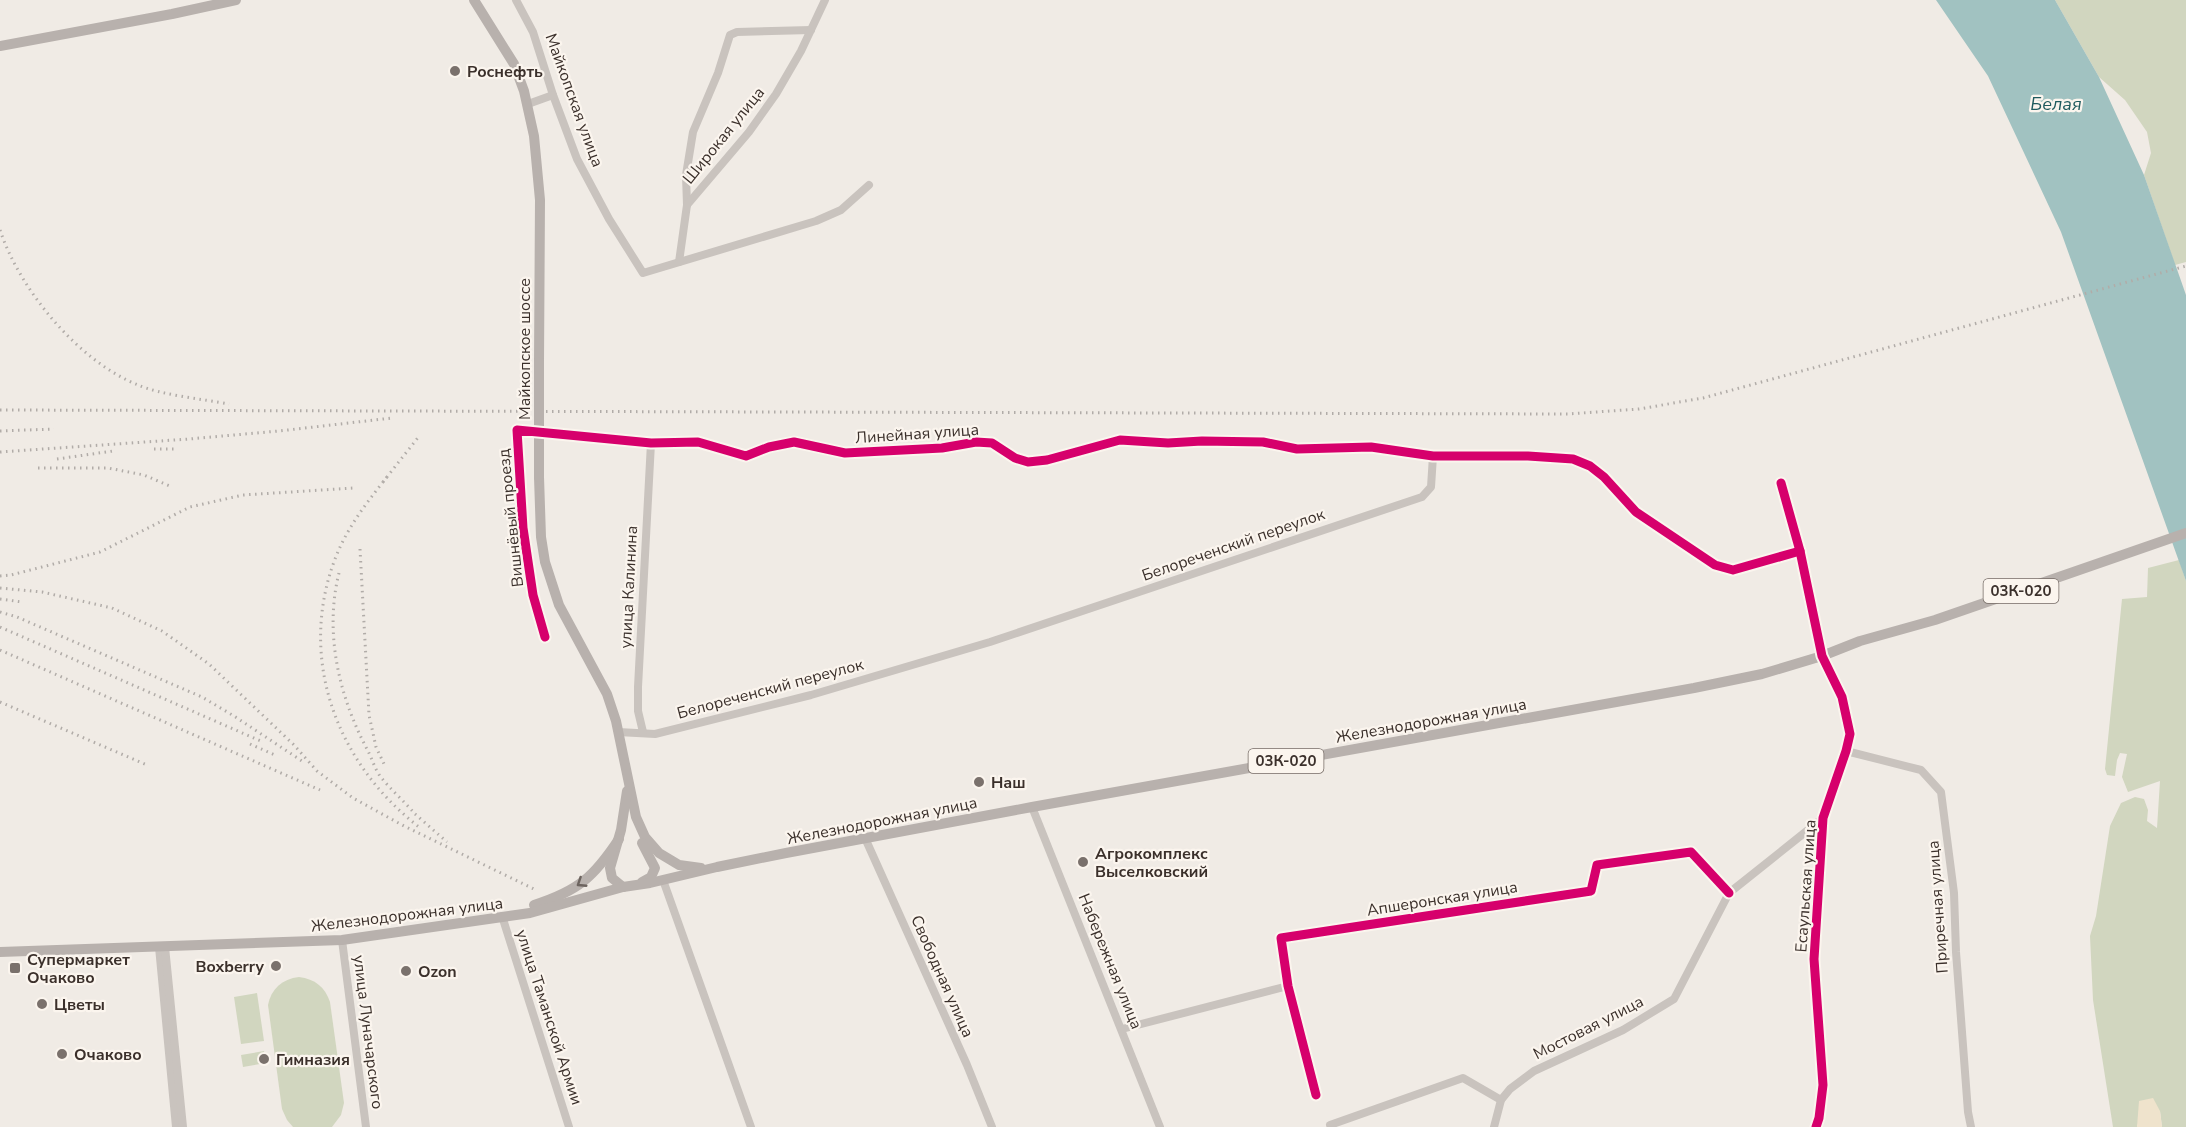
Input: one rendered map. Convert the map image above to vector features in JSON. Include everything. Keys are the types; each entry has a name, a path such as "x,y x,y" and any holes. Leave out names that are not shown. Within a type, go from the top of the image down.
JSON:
{"main road":[{"path":"0,45 236,0"},
{"name":"Майкопское шоссе","path":"474,0 514,64 528,104 534,136 540,200 539,477 541,537 545,562 559,605 607,694 618,732"},
{"name":"Железнодорожная улица","path":"0,952 342,940 530,913 628,886 865,838 1762,674 1822,656 1860,641 1935,620 2108,562 2186,533"},
{"path":"618,732 639,837 655,868 651,877 628,886 612,878 610,868 624,816 628,784"},
{"path":"636,817 648,842 665,858 686,867 717,867"},
{"path":"503,916 548,900 585,882 598,869 619,839"}],"street":[{"name":"Майкопская улица","path":"516,0 533,32 553,96 577,159 609,219 643,273 680,262"},
{"name":"Широкая улица","path":"680,262 687,205 756,122 801,51 825,0"},
{"path":"687,205 686,175 693,132 718,73 730,35 736,32 810,30"},
{"path":"528,104 553,96"},
{"path":"680,262 816,221 841,210 869,185"},
{"name":"Линейная улица","path":"517,430 651,442 698,442 746,456 794,441 845,453 942,448 976,442 992,443 1015,458 1028,462 1047,460 1120,440 1168,443 1263,442 1297,449 1371,447 1433,456"},
{"name":"Вишнёвый проезд","path":"517,430 523,528 533,595 545,637"},
{"name":"улица Калинина","path":"642,732 638,711 638,687 651,442"},
{"path":"1433,456 1528,456 1573,459 1590,466 1604,477 1636,512 1715,565 1733,570 1800,551"},
{"name":"Белореченский переулок","path":"618,732 655,734 811,695 968,648 1422,497 1431,487 1433,456"},
{"name":"Есаульская улица","path":"1781,483 1800,551 1822,656 1842,697 1850,734 1823,818 1814,959 1823,1085 1820,1118 1816,1127"},
{"name":"Приречная улица","path":"1846,751 1921,770 1941,792 1954,893 1957,974 1971,1127"},
{"name":"Набережная улица","path":"1032,807 1160,1127"},
{"name":"Мостовая улица","path":"1501,1100 1510,1089 1534,1071 1623,1030 1674,999 1729,893 1823,818"},
{"name":"Свободная улица","path":"865,838 967,1065 992,1127"},
{"name":"Апшеронская улица","path":"1316,1095 1288,986 1281,938 1591,891 1597,865 1691,852 1729,893"},
{"path":"663,880 751,1127"},
{"name":"улица Таманской Армии","path":"503,916 569,1127"},
{"name":"улица Луначарского","path":"342,940 366,1127"},
{"path":"162,947 176,1127"},
{"path":"162,947 183,1127"},
{"path":"1122,1029 1288,986"},
{"path":"1330,1125 1463,1078 1501,1100 1494,1127"}],"green space":[{"path":"2055,0 2186,0 2186,262 2175,265 2144,175 2151,153 2147,132 2125,100 2099,77"},
{"path":"2179,560 2186,581 2186,1127 2162,1127 2160,1111 2137,1127 2113,1127 2093,1000 2090,936 2096,916 2110,826 2121,803 2135,797 2144,799 2148,810 2147,821 2157,828 2160,781 2128,792 2122,777 2127,754 2120,753 2115,776 2107,775 2105,769 2122,599 2147,597 2148,568"},
{"path":"299,977 319,985 330,1002 344,1103 341,1115 332,1127 293,1127 282,1109 268,1005 278,986 287,980"},
{"path":"257,993 264,1041 241,1044 234,997"},
{"path":"264,1051 266,1063 243,1067 241,1055"}],"sand":[{"path":"2153,1098 2160,1111 2162,1127 2137,1127 2139,1101"}],"water":[{"name":"Белая","path":"1936,0 2055,0 2099,77 2144,175 2186,295 2186,581 2061,232 1988,76"}],"railway":[{"path":"0,230 9,253 37,299 54,321 94,359 138,385 170,394 229,404"},
{"path":"0,410 1568,414 1639,409 1703,398 2186,266"},
{"path":"0,452 189,439 392,418"},
{"path":"0,431 54,429"},
{"path":"383,482 420,435"},
{"path":"154,449 177,449"},
{"path":"57,459 113,451"},
{"path":"38,468 108,468 144,475 172,487"},
{"path":"387,477 353,523 337,554 325,592 321,630 323,668 331,704 345,739 365,771 390,801 419,827"},
{"path":"0,576 100,552 190,507 243,495 354,488"},
{"path":"360,549 369,715 376,747 385,766"},
{"path":"339,573 333,619 337,664 342,687 349,709 378,773 415,814"},
{"path":"0,588 42,592 112,608 162,631 209,664 294,745 317,771 353,798 404,826 536,890"},
{"path":"0,599 22,602"},
{"path":"0,612 17,617 202,697 302,761"},
{"path":"0,627 263,742"},
{"path":"0,650 320,790"},
{"path":"0,702 147,765"},
{"path":"250,744 275,755"},
{"path":"415,814 447,842"}],"cycle path":[{"path":"545,637 533,595 523,528 517,430 651,443 698,442 746,456 769,447 794,442 845,453 942,448 976,442 992,443 1015,458 1028,462 1047,460 1120,440 1168,443 1263,442 1297,449 1371,447 1433,456 1528,456 1573,459 1590,466 1604,477 1636,512 1715,565 1733,570 1800,551"},
{"path":"1781,483 1800,551 1822,656 1842,697 1850,734 1823,818 1814,959 1823,1085 1816,1127"},
{"path":"1316,1095 1288,986 1281,938 1591,891 1597,865 1691,852 1729,893"}],"place":[{"name":"Роснефть","path":"455,71"},
{"name":"Наш","path":"979,782"},
{"name":"Агрокомплекс Выселковский","path":"1083,862"},
{"name":"Boxberry","path":"276,966"},
{"name":"Супермаркет Очаково","path":"15,968"},
{"name":"Ozon","path":"406,971"},
{"name":"Цветы","path":"42,1004"},
{"name":"Очаково","path":"62,1054"},
{"name":"Гимназия","path":"264,1059"}]}
